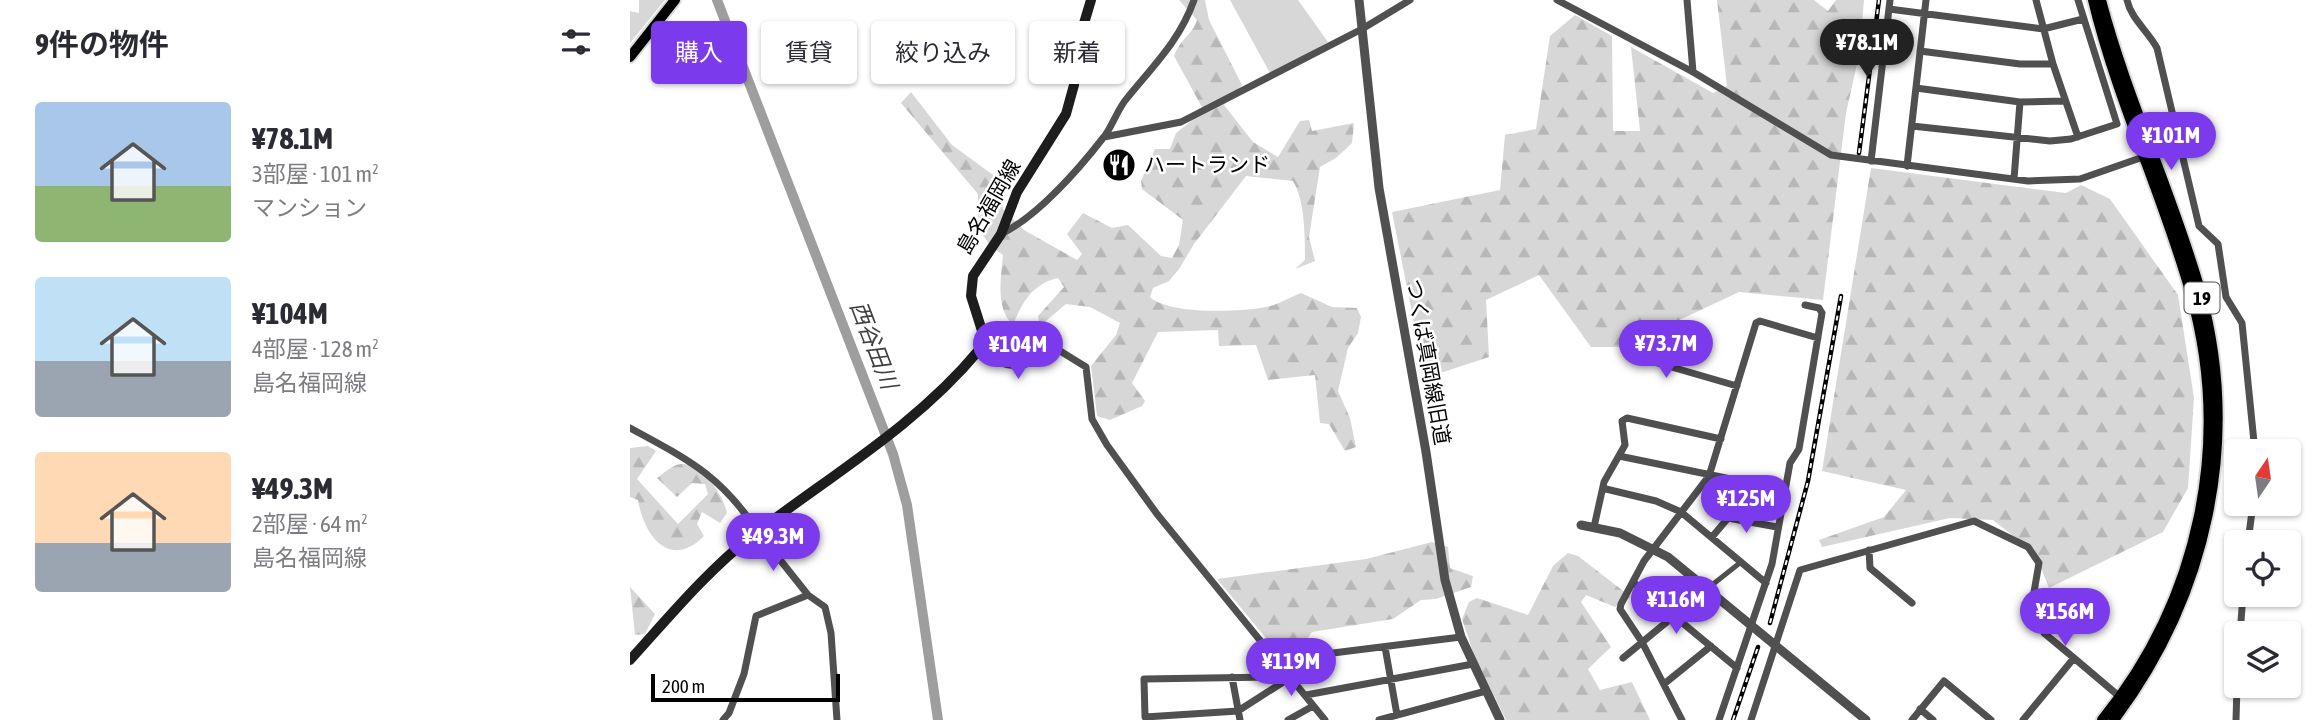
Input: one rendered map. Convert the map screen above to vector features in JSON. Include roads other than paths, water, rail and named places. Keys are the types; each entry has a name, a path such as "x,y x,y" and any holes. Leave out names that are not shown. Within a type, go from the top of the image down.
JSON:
{"main road":[{"path":"630,57 675,0"},
{"name":"島名福岡線","path":"984,334 973,302 971,284 978,265 1001,234 1017,192 1066,114 1074,85 1079,40 1091,0"},
{"name":"19","path":"2093,0 2111,67 2200,292 2217,385 2215,476 2203,539 2147,673 2114,720"},
{"name":"19","path":"2101,0 2147,156"},
{"path":"630,660 708,574 755,534 888,438 979,350 984,334"},
{"name":"19","path":"2102,720 2121,697 2168,625"}],"street":[{"path":"1001,234 1021,223 1045,201 1104,137 1127,97 1173,45 1194,0"},
{"name":"つくば真岡線旧道","path":"1359,0 1386,230 1408,343 1445,580 1461,637 1500,720"},
{"path":"1104,137 1181,122 1362,29 1410,0"},
{"path":"1557,0 1693,72 1831,155 2014,179 2080,179 2147,156"},
{"path":"1687,0 1693,72"},
{"path":"1871,161 1890,0"},
{"path":"1908,166 1926,0"},
{"path":"2036,0 2064,101 2078,137"},
{"path":"1912,126 2018,140 2050,141 2078,137 2118,124 2078,0"},
{"path":"2127,0 2132,14 2151,35 2157,48 2199,226 2218,244 2226,297 2242,323 2254,439"},
{"path":"1889,9 2043,29 2082,19"},
{"path":"1920,51 2020,64 2053,64"},
{"path":"1916,88 2020,102 2064,101"},
{"path":"2014,179 2020,102"},
{"path":"1719,720 1772,564 1790,463 1799,449 1822,313 1819,308 1805,305"},
{"path":"1682,720 1643,642 1620,609 1654,548 1709,476 1756,323 1760,321 1818,338"},
{"path":"984,334 1052,346 1086,367 1092,419 1100,435 1157,514 1325,720"},
{"path":"1623,340 1630,355 1737,386"},
{"path":"979,350 999,364 1020,367 1038,361 1052,346"},
{"path":"1594,527 1604,482 1625,446 1622,421 1627,418 1720,439"},
{"path":"630,428 701,466 743,510 755,534 808,594 825,607 831,633 837,720"},
{"path":"1619,456 1784,490"},
{"path":"1606,489 1656,501 1681,512 1766,583"},
{"path":"1712,537 1728,519 1777,527"},
{"path":"1751,720 1799,571 1974,521 2028,547 2039,563 2034,592 2044,633 2121,697"},
{"path":"1581,525 1620,533 1654,548 1866,720"},
{"path":"1869,550 1870,568 1912,603"},
{"path":"1712,585 1741,562"},
{"path":"1633,582 1737,668"},
{"path":"1623,658 1704,592"},
{"path":"723,720 729,713 744,674 756,617 808,594"},
{"path":"1277,660 1461,637"},
{"path":"1664,684 1711,646"},
{"path":"1385,647 1397,715"},
{"path":"2023,720 2074,658"},
{"path":"1306,695 1474,664"},
{"path":"1289,674 1238,711 1145,717 1144,679 1278,677 1289,674"},
{"path":"1232,677 1240,720"},
{"path":"1912,720 1944,681 1991,720"},
{"path":"1379,720 1486,691"},
{"path":"2236,720 2237,698"},
{"path":"1287,720 1313,706"},
{"path":"1920,709 1933,720"}],"waterway":[{"name":"西谷田川","path":"717,0 893,454 907,505 938,720"}],"railway":[{"path":"1859,153 1879,0"},
{"path":"1770,623 1808,481 1841,296"},
{"path":"1733,720 1758,647"}],"place":[{"name":"ハートランド","path":"1119,165"}]}
